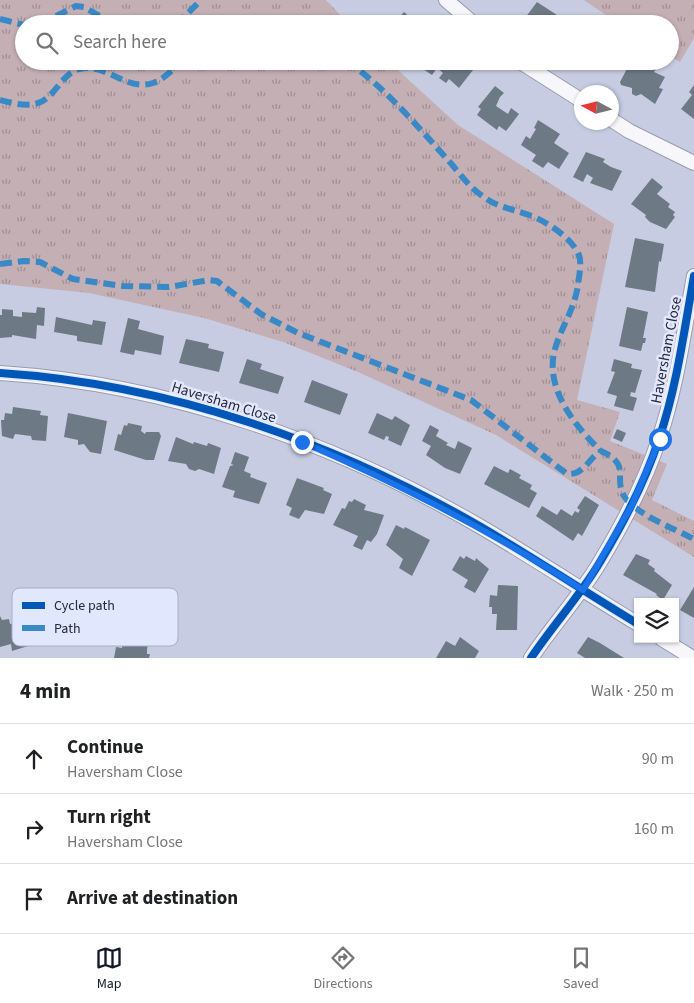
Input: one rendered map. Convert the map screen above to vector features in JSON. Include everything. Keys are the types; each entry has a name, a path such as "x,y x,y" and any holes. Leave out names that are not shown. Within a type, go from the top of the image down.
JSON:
{"street":[{"path":"446,0 464,15"},
{"path":"532,70 574,96"},
{"path":"619,125 694,163"},
{"name":"Haversham Close","path":"531,658 583,590 632,505 660,439 682,350 694,276"},
{"name":"Haversham Close","path":"0,373 88,382 140,392 192,405 302,442 388,479 479,526 583,590"},
{"path":"583,590 634,622"},
{"path":"669,643 693,658"}],"green space":[{"path":"0,0 326,0 340,15 15,15 15,70 398,70 458,125 614,224 577,400 620,412 610,441 667,464 652,500 694,521 694,557 496,435 358,372 283,342 204,318 89,293 0,284"},
{"path":"584,0 694,0 694,38 680,62 679,15 606,15"}],"building":[{"path":"537,2 557,15 527,15"},
{"path":"424,70 436,70 432,75"},
{"path":"439,70 473,70 459,88 449,79 446,83 439,78 443,73"},
{"path":"626,70 655,70 654,72 665,77 659,88 663,89 655,104 641,94 636,96 632,94 632,88 621,85 620,82"},
{"path":"694,85 694,119 681,109 692,95 689,92"},
{"path":"495,86 504,93 496,106 508,114 511,108 519,114 506,131 499,126 497,130 477,115 481,109 478,107"},
{"path":"538,120 560,134 554,143 569,153 559,169 548,162 543,168 532,161 536,155 521,145 526,136 530,139 536,129 534,128"},
{"path":"586,152 605,159 603,162 622,171 612,191 590,183 593,178 587,174 583,182 573,177"},
{"path":"652,178 663,187 657,194 670,204 668,207 675,212 673,215 675,217 666,229 650,222 645,217 646,215 631,204"},
{"path":"635,238 664,244 661,262 659,261 655,292 625,287"},
{"path":"37,307 45,308 44,326 37,325 36,339 12,335 12,337 0,338 0,315 2,315 2,309 13,310 13,316 22,317 22,312 36,313"},
{"path":"627,307 648,312 643,338 646,338 641,351 619,346"},
{"path":"56,317 92,325 93,320 106,322 102,345 77,341 77,336 54,332"},
{"path":"128,318 140,321 138,329 164,336 161,355 135,350 134,355 120,352"},
{"path":"186,339 209,344 208,348 224,352 219,372 179,363"},
{"path":"247,359 262,364 260,369 284,377 278,394 239,383"},
{"path":"614,359 632,364 631,368 642,370 635,393 631,392 630,396 637,398 633,411 614,406 617,396 607,393 615,372 611,371"},
{"path":"312,380 348,394 340,415 304,402"},
{"path":"13,407 41,411 40,415 48,416 46,441 32,440 31,436 15,434 13,439 2,436 1,420 4,420 5,413 12,414"},
{"path":"68,413 107,421 101,454 90,452 84,444 78,445 78,440 64,437"},
{"path":"377,413 392,420 395,416 410,425 401,446 388,440 389,437 386,436 384,440 368,433"},
{"path":"128,423 142,426 141,431 145,434 146,432 159,432 161,436 154,460 146,460 114,450 118,434 121,435 124,425 127,426"},
{"path":"430,425 439,430 436,436 448,443 446,445 455,449 458,441 472,448 460,474 445,468 426,455 431,446 422,441"},
{"path":"617,429 626,433 622,442 613,438"},
{"path":"176,437 193,444 194,442 207,446 208,443 221,448 214,474 199,469 195,471 189,469 186,464 168,461"},
{"path":"235,452 249,457 244,471 251,474 250,477 267,483 259,504 233,497 235,491 222,487 230,466 234,465 231,464"},
{"path":"494,466 508,473 510,469 521,475 519,478 532,485 530,489 537,493 529,508 484,484"},
{"path":"297,478 324,488 323,490 332,494 324,514 305,510 299,519 289,515 292,508 286,505"},
{"path":"585,496 599,505 582,536 578,533 573,541 536,516 542,506 557,515 561,509 572,516 575,511 578,513 580,510 577,508"},
{"path":"354,499 366,505 364,510 384,515 377,534 371,542 367,540 362,550 353,546 358,536 333,525 342,508 345,509 349,501 352,502"},
{"path":"396,525 404,529 405,527 430,540 412,576 399,568 403,559 386,545"},
{"path":"636,554 650,560 648,564 655,569 654,571 672,585 664,598 660,598 657,594 623,575"},
{"path":"460,556 464,559 466,556 475,561 476,558 489,569 475,593 464,587 468,580 452,570"},
{"path":"498,585 518,586 517,630 496,630 497,614 492,614 492,607 489,607 490,595 497,596"},
{"path":"694,587 694,618 680,610"},
{"path":"0,616 2,620 9,619 10,624 12,624 12,646 28,646 12,651 11,644 0,647"},
{"path":"460,637 479,651 475,658 436,658 446,641 455,646"},
{"path":"588,637 624,658 585,658 577,653"},
{"path":"122,646 148,646 147,654 150,654 149,658 114,658 116,647 122,648"}],"marked path":[{"path":"186,15 201,0"},
{"path":"58,15 76,6 84,7 98,15"},
{"path":"0,19 15,23"},
{"path":"0,100 24,105 38,103 49,96 67,76 77,70"},
{"path":"98,70 125,81 143,85 162,79 172,70"},
{"path":"358,70 399,107 476,191 499,205 543,221 565,236 576,249 580,262 578,285 573,304 556,345 553,367 554,381 565,407 573,419 601,451"},
{"path":"0,264 24,261 40,262 73,279 123,286 169,287 209,280 217,281 261,314 298,333 471,400 567,474 578,472 601,451 610,456 619,466 621,489 629,503 646,515 694,539"}],"cycle path":[{"path":"531,658 584,587 600,562 625,518 647,471 671,399 694,276"},
{"path":"0,373 63,379 126,390 188,404 249,422 309,444 425,496 501,539 634,622"}],"route":[{"path":"302,442 388,479 479,526 583,590 632,505 660,439"}]}
